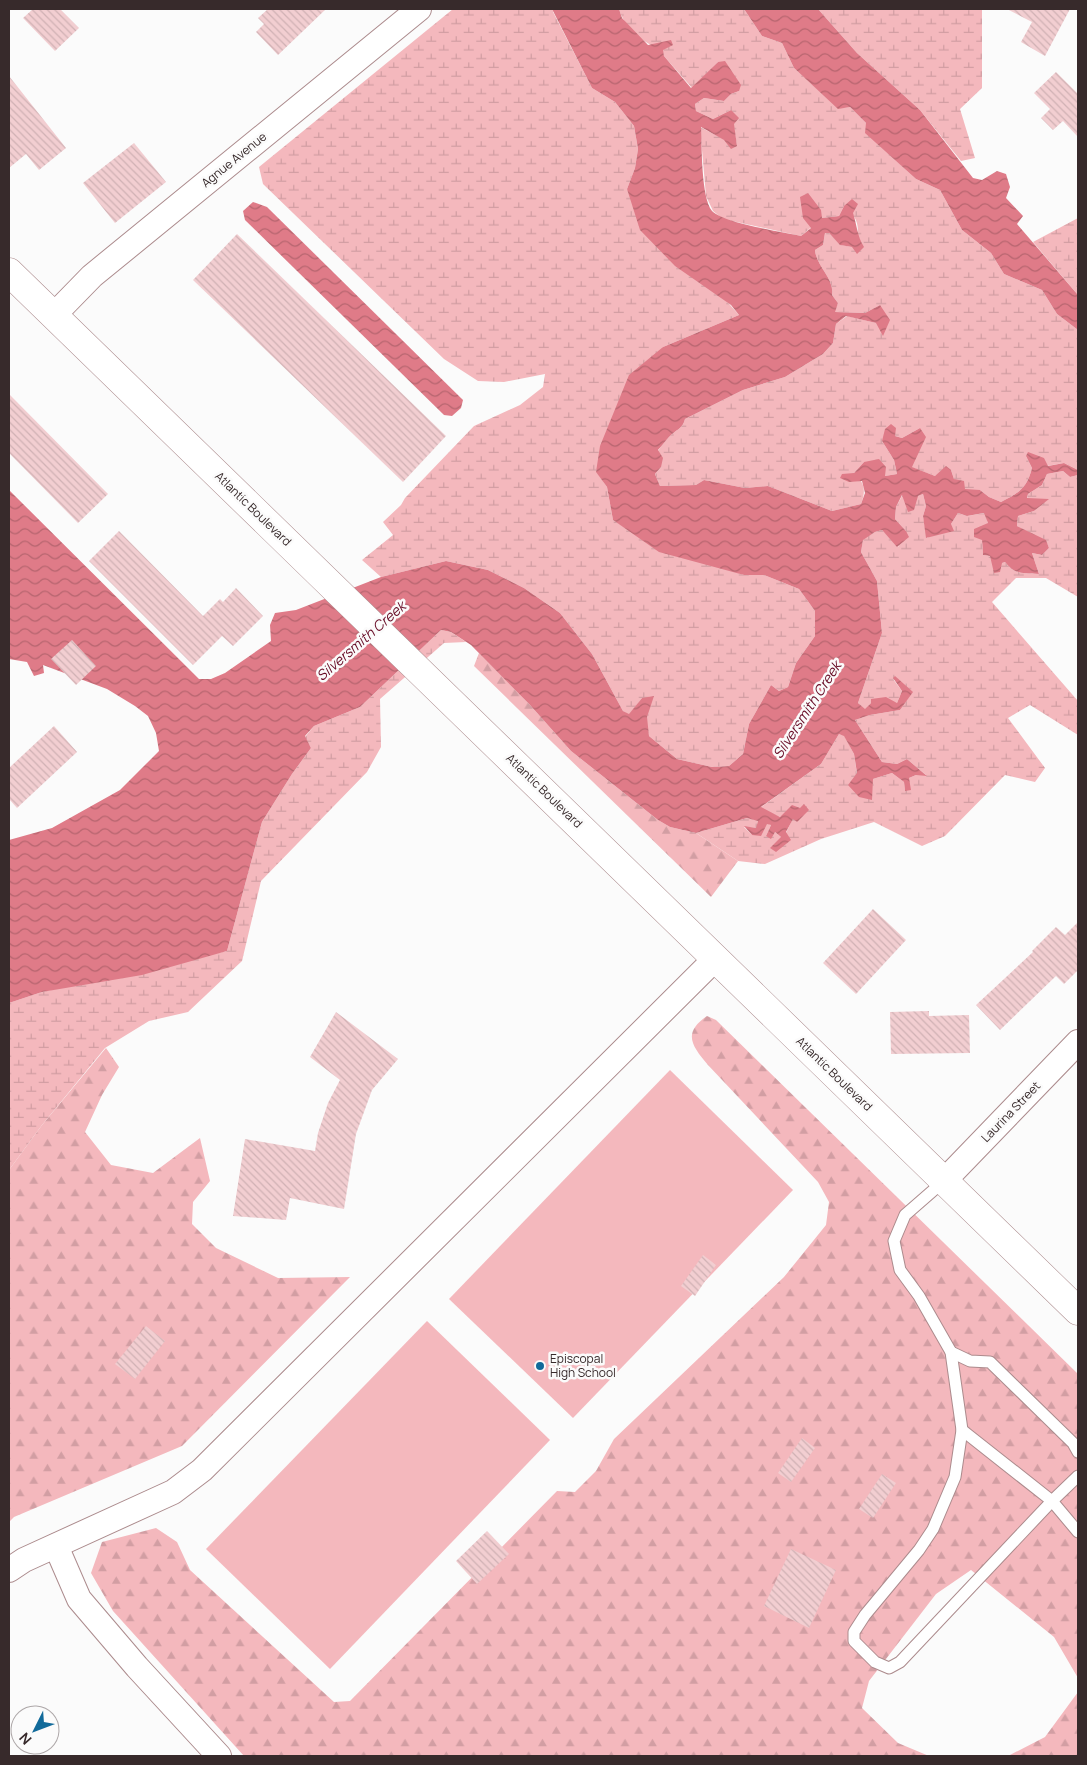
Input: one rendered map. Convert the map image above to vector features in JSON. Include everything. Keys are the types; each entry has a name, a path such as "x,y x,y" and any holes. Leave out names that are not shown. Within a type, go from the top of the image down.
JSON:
{"main road":[{"name":"Atlantic Boulevard","path":"9,272 1078,1311"}],"street":[{"name":"Agnue Avenue","path":"53,316 92,276 419,9"},
{"path":"9,1570 24,1560 173,1492 202,1470 716,958"},
{"name":"Laurina Street","path":"944,1181 1078,1042"},
{"path":"56,1546 79,1599 137,1667 219,1756"}],"lane":[{"path":"944,1181 906,1215 894,1241 900,1270 919,1296 951,1352 962,1430 955,1477 933,1529 919,1550 854,1632 854,1641 875,1662 889,1668 900,1662 1078,1476"},
{"path":"951,1352 970,1361 990,1362 1073,1443 1078,1452"},
{"path":"962,1430 1052,1501 1078,1532"}],"green space":[{"path":"453,9 553,9 592,88 615,102 634,126 638,149 635,168 627,189 739,315 663,347 596,471 607,487 613,520 634,533 744,575 764,575 799,589 815,611 815,636 796,663 788,687 779,691 771,685 749,724 743,754 729,766 712,767 677,759 649,736 642,698 629,715 623,711 592,654 560,613 524,588 488,570 446,561 381,577 362,560 393,535 383,522 474,426 520,405 543,387 545,374 504,382 478,381 444,359 263,184 259,167"},
{"path":"619,9 744,9 762,36 782,43 794,68 838,108 850,107 866,123 866,133 916,179 940,190 962,230 991,253 1004,274 1042,290 1057,314 1078,330 1078,470 1064,463 1047,466 1026,456 1032,468 1028,480 1017,493 1001,502 989,497 980,490 965,490 954,479 951,470 935,476 911,467 920,428 902,438 895,436 882,441 894,460 897,474 885,476 864,462 854,473 864,487 861,504 832,511 768,486 745,488 704,480 696,485 660,486 655,474 661,467 658,451 671,435 681,427 685,419 743,390 785,377 823,354 833,343 836,324 847,316 876,323 880,305 865,313 834,312 838,303 832,295 831,283 818,262 815,250 823,245 825,233 829,233 841,245 852,247 858,230 856,220 844,206 839,216 822,218 801,236 723,219 713,211 706,196 700,127 737,146 731,110 713,119 696,111 695,104 704,98 724,101 731,94 739,91 718,62 692,88 664,56 662,50 649,44 630,29"},
{"path":"818,9 982,9 982,88 960,109 975,158 961,161 920,110 857,53"},
{"path":"1078,218 1078,295 1033,242"},
{"path":"1063,471 1070,477 1078,475 1078,597 1046,578 1016,578 992,602 1078,701 1078,735 1030,705 1008,718 1045,768 1035,782 1005,775 945,836 922,846 874,822 821,839 765,864 738,861 696,833 747,818 758,820 757,828 744,827 752,835 767,823 771,825 766,836 775,832 781,837 786,833 793,818 797,822 800,808 780,817 760,808 821,764 839,734 844,735 854,754 857,774 873,779 892,773 904,782 905,791 909,778 916,775 926,775 907,759 897,764 882,762 855,720 870,715 900,710 912,692 893,679 902,691 897,703 871,699 871,703 865,710 858,703 882,633 877,581 861,552 863,539 882,530 898,547 906,531 895,519 896,507 903,494 918,496 923,494 926,506 923,516 927,538 951,524 958,513 967,516 985,513 988,523 982,540 983,555 990,556 1002,563 1005,562 1016,571 1039,574 1032,553 1042,555 1049,548 1046,541 1017,526 1018,516 1034,511 1048,499 1027,499 1028,494 1042,485 1047,474"},
{"path":"441,630 451,632 466,642 444,643 380,699 381,747 367,772 261,881 242,961 188,1012 149,1021 105,1048 42,1125 9,1170 9,1003 42,992 227,951 262,822 311,748 305,737 314,726 360,707"},
{"path":"479,653 530,705 571,751 658,820 670,827 696,833 738,861 711,897 474,666"},
{"path":"707,1016 716,1020 1078,1374 1078,1678 1054,1637 971,1570 936,1594 869,1681 862,1708 898,1743 929,1756 244,1756 113,1611 91,1573 102,1542 156,1528 177,1542 190,1570 334,1702 350,1701 557,1491 575,1492 596,1471 614,1439 784,1277 826,1225 829,1202 818,1182 708,1065 694,1046 692,1034 694,1028"},
{"path":"106,1048 119,1067 102,1095 85,1132 111,1165 153,1173 200,1138 210,1181 193,1202 192,1224 216,1248 278,1278 350,1277 182,1446 14,1517 9,1522 9,1170 42,1125"},
{"path":"670,1070 793,1190 573,1418 449,1299"},
{"path":"427,1321 550,1440 330,1669 206,1549"},
{"path":"1078,1692 1078,1756 1008,1756 1045,1737"}],"water":[{"name":"Silversmith Creek","path":"553,9 619,9 622,18 648,45 671,40 673,45 663,50 664,56 691,88 718,62 725,61 741,85 739,91 731,94 724,101 704,98 695,104 696,111 713,119 731,110 739,118 734,124 737,146 731,149 724,140 701,127 704,184 708,204 712,211 740,223 801,236 811,228 803,218 800,197 808,193 821,210 822,218 839,216 844,206 852,199 858,204 853,213 858,235 864,247 857,254 852,247 840,245 829,233 825,233 823,245 815,250 816,256 831,283 832,295 838,303 835,312 865,313 880,305 890,320 883,336 876,323 846,316 836,324 833,343 823,354 785,377 743,390 685,419 681,427 658,450 663,458 661,467 655,474 660,486 696,485 704,480 745,488 768,486 832,511 861,504 865,493 862,481 849,482 840,478 842,474 854,473 864,462 879,459 886,467 885,476 897,474 894,460 882,441 885,429 891,424 896,428 895,436 902,438 920,428 926,437 912,467 935,476 946,466 951,470 954,479 964,481 965,489 980,490 989,497 1001,502 1017,493 1028,480 1032,468 1026,456 1028,452 1044,458 1048,466 1064,463 1078,470 1078,475 1070,477 1063,471 1047,474 1042,485 1028,494 1027,498 1049,499 1034,511 1018,516 1017,526 1046,540 1049,548 1042,555 1032,553 1039,574 1016,571 1005,562 1002,563 1000,572 994,573 990,556 983,555 982,540 974,537 974,529 988,523 984,513 967,516 958,513 951,524 954,531 926,538 923,516 926,506 923,494 918,496 914,510 908,512 902,495 896,507 895,519 909,537 897,547 882,530 863,540 861,552 877,581 882,633 858,703 865,709 871,703 871,699 886,697 897,703 902,691 893,678 895,676 913,692 900,710 870,715 855,720 882,762 897,764 907,759 927,776 916,775 909,778 911,790 905,791 904,782 892,773 873,779 872,800 859,797 848,785 857,773 854,754 844,736 839,734 821,764 761,807 780,817 792,805 800,808 804,804 809,810 797,822 793,819 786,832 791,840 776,852 770,848 781,837 775,832 771,839 766,836 771,825 767,824 761,836 752,835 744,826 756,828 758,821 747,818 696,833 670,827 658,820 571,751 530,705 471,645 451,632 441,630 360,707 314,726 305,736 311,748 262,822 227,951 142,975 42,992 9,1003 9,840 52,828 120,790 159,751 156,733 148,716 135,706 107,689 43,665 44,673 34,676 27,662 9,659 9,490 199,679 211,679 225,673 271,641 270,625 275,613 296,610 381,577 446,561 488,570 524,588 560,613 592,654 623,711 629,714 642,698 654,696 647,717 649,736 677,759 712,767 729,766 743,754 749,724 771,685 779,691 788,687 796,663 815,636 815,611 799,589 764,575 744,575 659,552 613,520 607,487 596,472 600,446 629,375 663,347 739,315 731,305 675,266 640,230 627,189 635,168 638,149 634,126 615,102 592,88"},
{"path":"744,9 818,9 857,53 920,110 973,178 982,180 997,171 1006,174 1010,187 1006,198 1023,216 1017,224 1078,295 1078,330 1057,314 1042,290 1004,274 991,253 962,230 940,190 916,179 865,133 866,123 850,107 838,109 794,68 782,43 762,36"},
{"path":"253,202 267,207 463,400 461,408 452,416 444,415 245,220 243,211"}],"building":[{"path":"33,9 60,9 79,28 55,51 23,18"},
{"path":"268,9 326,9 278,55 256,32 264,24 258,18"},
{"path":"1007,9 1070,9 1045,56 1021,42 1032,22"},
{"path":"1056,72 1078,94 1078,137 1063,121 1053,130 1041,118 1050,109 1034,93"},
{"path":"9,76 66,148 39,170 26,154 9,168"},
{"path":"134,143 166,182 115,223 83,183"},
{"path":"237,234 446,436 403,482 193,280"},
{"path":"9,394 108,494 78,523 9,453"},
{"path":"119,531 203,616 220,599 223,602 236,588 263,616 233,646 222,636 193,665 89,561"},
{"path":"72,640 96,666 76,685 51,659"},
{"path":"54,726 77,752 17,808 9,799 9,768"},
{"path":"873,909 906,940 856,994 823,963"},
{"path":"1078,922 1078,970 1064,984 1056,976 1000,1030 976,1005 1033,952 1056,927 1065,935"},
{"path":"929,1011 929,1016 969,1015 970,1053 891,1054 890,1012"},
{"path":"336,1012 398,1059 372,1090 356,1134 344,1209 290,1198 286,1220 233,1216 245,1139 315,1151 318,1133 328,1103 340,1080 310,1057"},
{"path":"703,1255 716,1265 695,1296 681,1286"},
{"path":"146,1326 165,1341 135,1379 115,1364"},
{"path":"802,1438 815,1448 791,1482 778,1473"},
{"path":"882,1474 896,1483 873,1518 859,1509"},
{"path":"487,1531 509,1554 477,1584 456,1561"},
{"path":"791,1549 836,1570 809,1628 764,1606"}],"place":[{"name":"Episcopal High School","path":"540,1366"}]}
